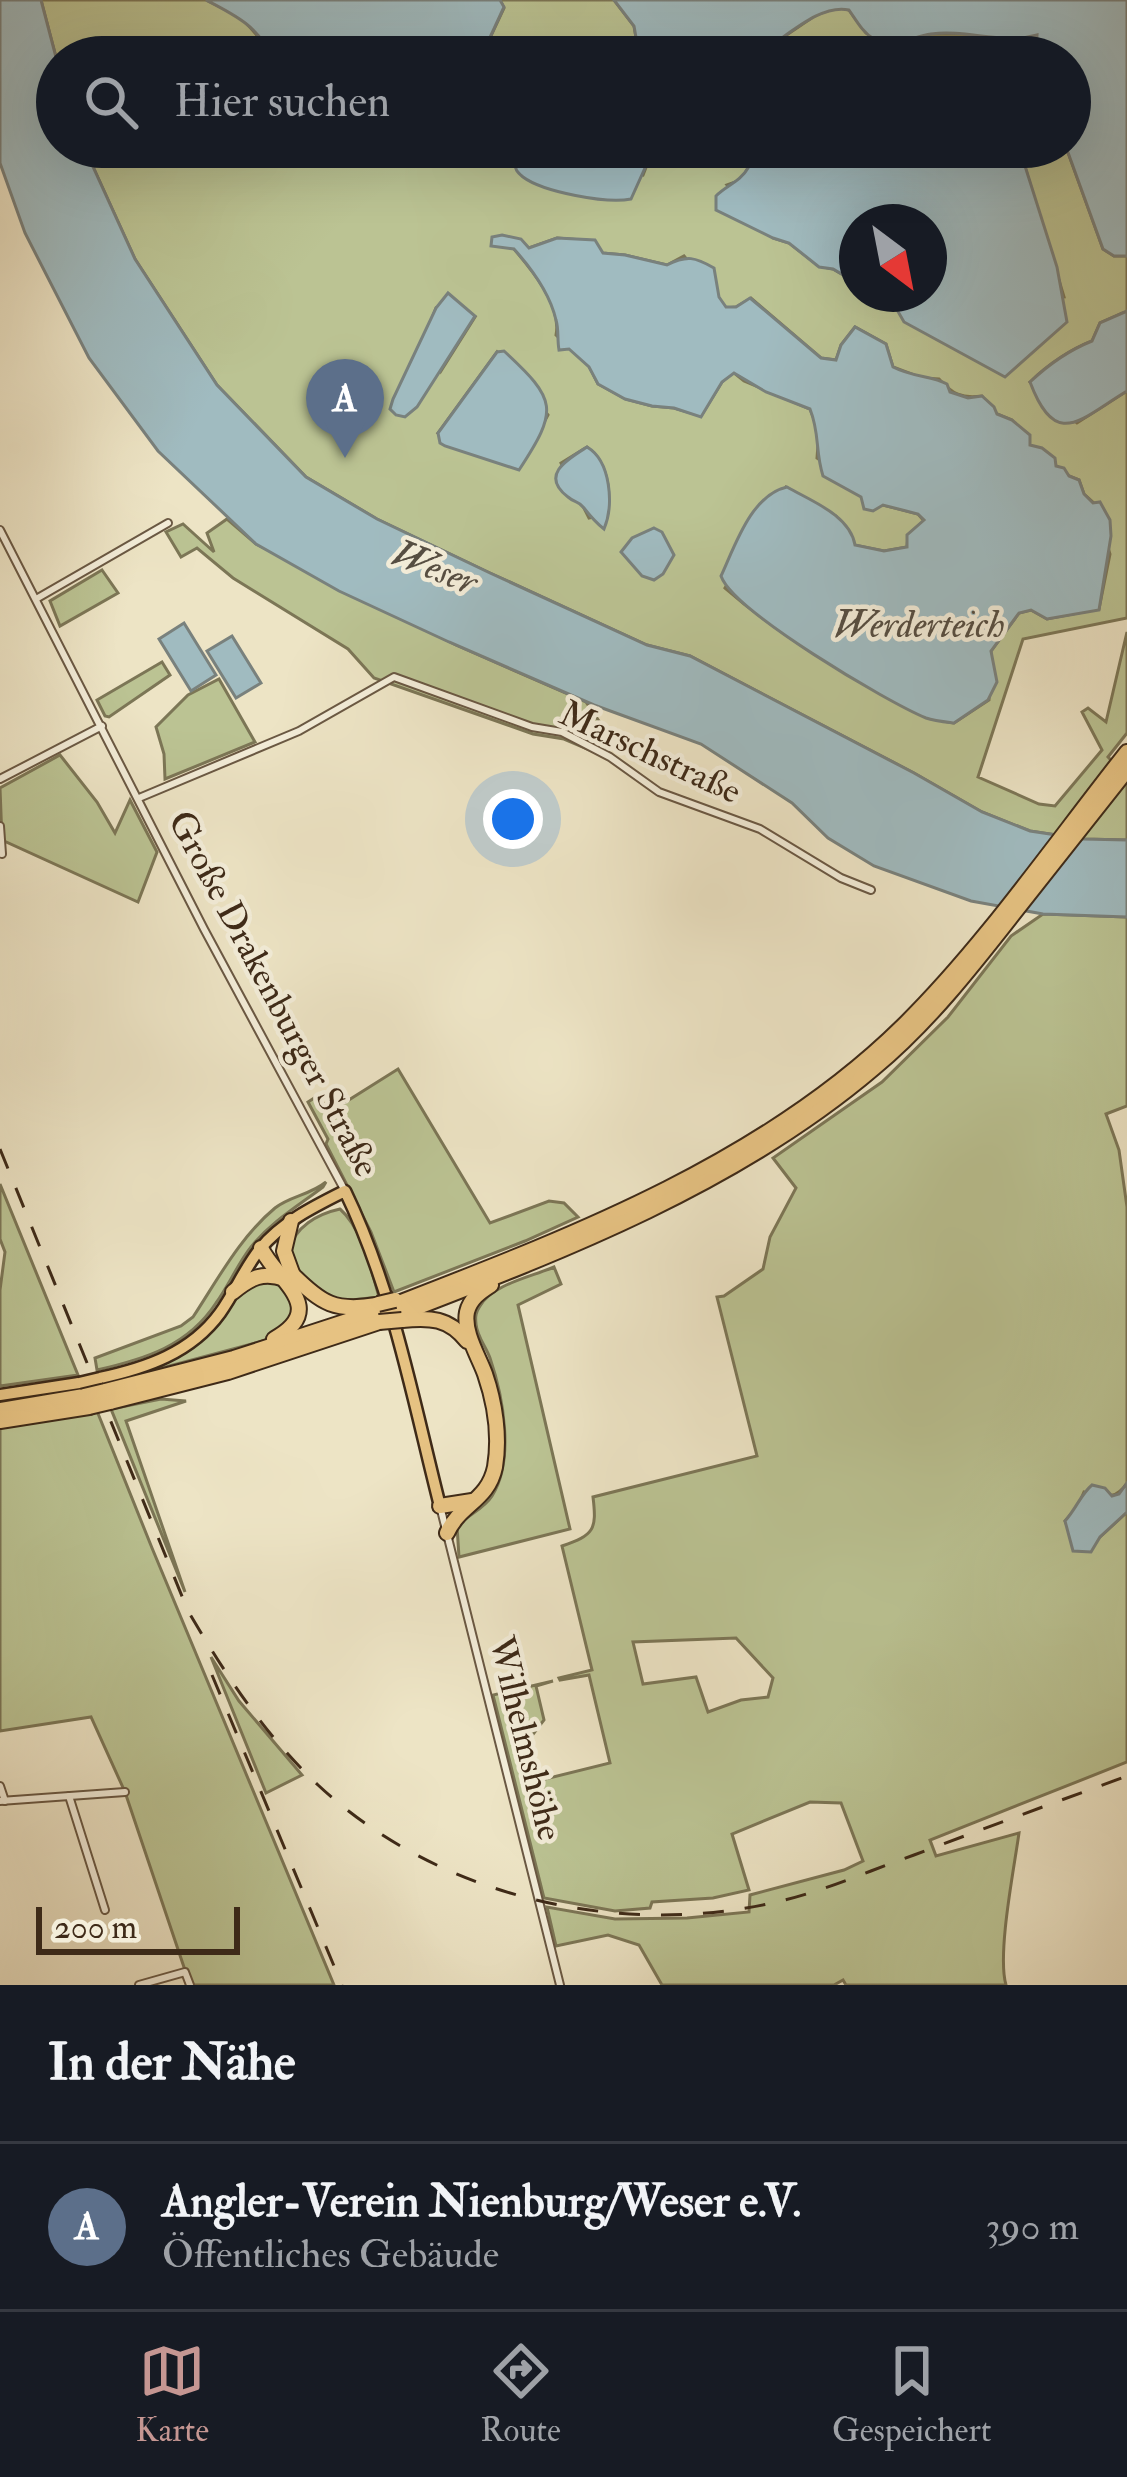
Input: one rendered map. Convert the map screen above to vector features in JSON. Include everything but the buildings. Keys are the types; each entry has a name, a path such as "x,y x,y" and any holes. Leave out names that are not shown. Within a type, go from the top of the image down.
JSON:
{"highway":[{"path":"105,1391 234,1358 532,1262 762,1148 838,1098 940,1004 1125,760"},
{"path":"447,1533 457,1516 487,1491 497,1440 491,1394 467,1324 475,1296 497,1274 757,1138 869,1058 933,995 1125,760"},
{"path":"234,1358 293,1325 298,1303 284,1251 291,1221"},
{"path":"261,1248 267,1260 326,1304 341,1309 393,1309 447,1322 477,1355"},
{"path":"233,1292 264,1274 288,1276"},
{"path":"0,1410 228,1372 393,1309"},
{"path":"0,1421 84,1395"},
{"path":"440,1506 477,1500"}],"main road":[{"path":"0,1395 105,1391 179,1350 211,1324 261,1248 291,1221 345,1191"},
{"name":"Große Drakenburger Straße","path":"345,1191 382,1278 440,1506"}],"street":[{"path":"36,599 168,524"},
{"name":"Große Drakenburger Straße","path":"0,530 345,1191"},
{"name":"Marschstraße","path":"139,798 298,731 394,677 521,723 562,732 610,757 659,792 760,829 841,878 872,890"},
{"path":"0,779 102,726"},
{"path":"0,826 2,854"},
{"name":"Wilhelmshöhe","path":"440,1506 560,1985"},
{"path":"0,1786 3,1801 125,1792"},
{"path":"69,1796 105,1910"},
{"path":"139,1985 185,1972 190,1985"}],"green space":[{"path":"41,0 206,0 242,18 258,36 50,36"},
{"path":"500,0 614,0 634,26 636,36 491,36 504,8"},
{"path":"838,7 849,10 866,33 877,36 785,36"},
{"path":"931,34 1038,36 925,36"},
{"path":"94,168 588,168 643,175 646,168 748,168 741,180 727,185 773,238 839,272 839,312 947,312 947,305 1064,297 1025,168 1074,168 1103,249 1114,256 1127,256 1127,311 1100,323 1092,341 1030,382 1077,423 1127,391 1127,618 1023,639 978,777 1039,804 1055,806 1102,750 1082,712 1088,708 1106,722 1127,632 1127,733 1108,757 1127,777 1127,840 1030,831 982,812 690,656 647,645 490,573 377,519 306,477 217,385 135,259","holes":["557,238 594,241 602,253 667,265 684,256 726,308 751,298 821,358 836,360 855,327 886,344 893,367 939,379 958,394 982,396 997,414 1012,420 1030,445 1079,480 1094,503 1110,554 1099,609 1047,619 1031,610 1019,613 991,651 989,700 954,723 913,710 855,679 760,617 725,588 786,487 836,516 854,545 884,551 907,547 908,535 924,521 918,514 883,505 817,458 819,432 810,409 733,372 701,416 626,399 598,384 589,366 556,335 550,301 514,249","436,308 475,317 441,371 428,328","497,352 548,415 519,469 438,433","587,447 594,453 609,495 607,514 589,518 561,463"]},
{"path":"227,519 256,544 456,645 586,702 607,733 606,757 374,678 348,649 233,578 197,548 181,557 166,532 183,524 214,552 207,533"},
{"path":"102,570 118,593 60,626 50,601"},
{"path":"162,662 170,675 105,716 97,700"},
{"path":"219,679 255,742 165,779 156,727 188,695"},
{"path":"60,755 115,833 130,800 157,852 138,902 2,840 0,788"},
{"path":"1043,914 1127,917 1127,1106 1106,1114 1119,1150 1127,1207 1127,1483 1113,1495 1084,1492 1065,1521 1070,1533 1100,1537 1127,1512 1127,1762 930,1840 936,1856 1019,1833 1005,1933 1006,1985 846,1985 843,1980 834,1985 662,1985 639,1945 608,1935 556,1946 547,1907 615,1919 749,1912 750,1895 863,1861 841,1803 810,1802 732,1834 749,1890 615,1911 544,1898 493,1695 553,1681 536,1686 544,1720 524,1746 533,1782 610,1763 589,1675 559,1678 592,1670 562,1546 591,1530 593,1497 757,1456 717,1297 763,1269 770,1237 796,1188 773,1158 882,1082 948,1017 1011,936","holes":["736,1638 773,1678 768,1697 741,1700 708,1712 696,1677 643,1684 633,1642"]},
{"path":"398,1069 490,1223 549,1201 564,1203 578,1217 394,1292 371,1232 308,1102 319,1095 328,1113"},
{"path":"326,1182 259,1238 192,1330 148,1355 97,1370 95,1358 181,1326 193,1317 262,1219"},
{"path":"0,1184 78,1375 0,1386 5,1252 0,1239"},
{"path":"340,1209 360,1238 379,1297 333,1302 294,1268 289,1250 296,1235 315,1218"},
{"path":"554,1267 561,1284 518,1305 570,1529 459,1557 457,1526 492,1496 505,1447 499,1391 477,1328 477,1312 494,1292"},
{"path":"264,1278 287,1285 294,1316 279,1334 102,1384 160,1366 194,1346 238,1294"},
{"path":"161,1399 186,1401 126,1421 185,1592 111,1409"},
{"path":"97,1411 334,1985 190,1985 125,1792 91,1717 0,1731 0,1428"},
{"path":"211,1657 239,1701 302,1775 266,1793"}],"water":[{"name":"Weser","path":"0,0 41,0 50,36 36,36 36,168 94,168 135,259 217,385 306,477 377,519 490,573 647,645 690,656 982,812 1030,831 1127,840 1127,917 1043,914 971,901 874,866 828,838 792,803 701,744 594,705 449,642 339,591 256,544 158,451 89,358 25,233 0,163"},
{"path":"206,0 500,0 504,7 491,36 258,36 236,16"},
{"path":"614,0 1127,0 1127,256 1114,256 1103,249 1074,168 1091,168 1091,36 870,36 849,10 837,9 813,17 785,36 636,36 634,26"},
{"path":"645,168 631,199 620,200 560,192 516,170"},
{"path":"748,168 1026,168 1057,267 1067,322 1005,377 904,322 898,312 947,312 947,204 839,204 839,272 819,267 789,243 716,210 716,196"},
{"name":"Werderteich","path":"492,237 521,239 529,248 557,238 595,240 603,253 667,265 696,260 714,268 719,297 726,307 750,298 821,358 836,360 855,327 886,344 893,367 941,381 950,392 968,398 982,396 997,414 1030,435 1030,445 1042,448 1055,458 1056,466 1079,480 1084,494 1093,503 1100,502 1110,520 1099,610 1047,619 1031,610 1019,613 991,651 997,682 988,700 954,723 906,709 813,654 753,611 721,576 763,500 787,487 838,517 855,545 884,551 907,547 907,535 924,520 883,505 873,511 864,509 861,497 823,476 810,409 734,373 722,382 701,417 625,399 598,384 589,367 569,349 559,350 553,310 527,265 514,249 491,246"},
{"path":"448,293 475,316 417,407 405,417 396,415 390,409 393,399 436,308"},
{"path":"1127,311 1127,391 1083,419 1060,423 1040,403 1030,382 1059,358 1092,341 1100,323"},
{"path":"504,351 534,382 546,406 541,433 519,470 445,446 438,433 497,352"},
{"path":"587,447 606,473 609,508 604,529 556,482 560,468"},
{"path":"654,528 662,532 674,555 654,580 642,576 621,552 632,538"},
{"path":"184,623 216,675 191,691 159,639"},
{"path":"232,636 261,683 236,698 207,651"},
{"path":"1127,1483 1127,1512 1091,1552 1073,1551 1065,1521 1085,1493 1092,1485 1105,1488 1112,1496"}],"railway":[{"path":"0,1149 188,1611 247,1702 298,1765 367,1824 420,1857 477,1882 537,1900 662,1915 724,1911 818,1890 1127,1776"},
{"path":"212,1675 342,1985"}],"place":[{"name":"Angler-Verein Nienburg/Weser e.V.","path":"345,458"}]}
